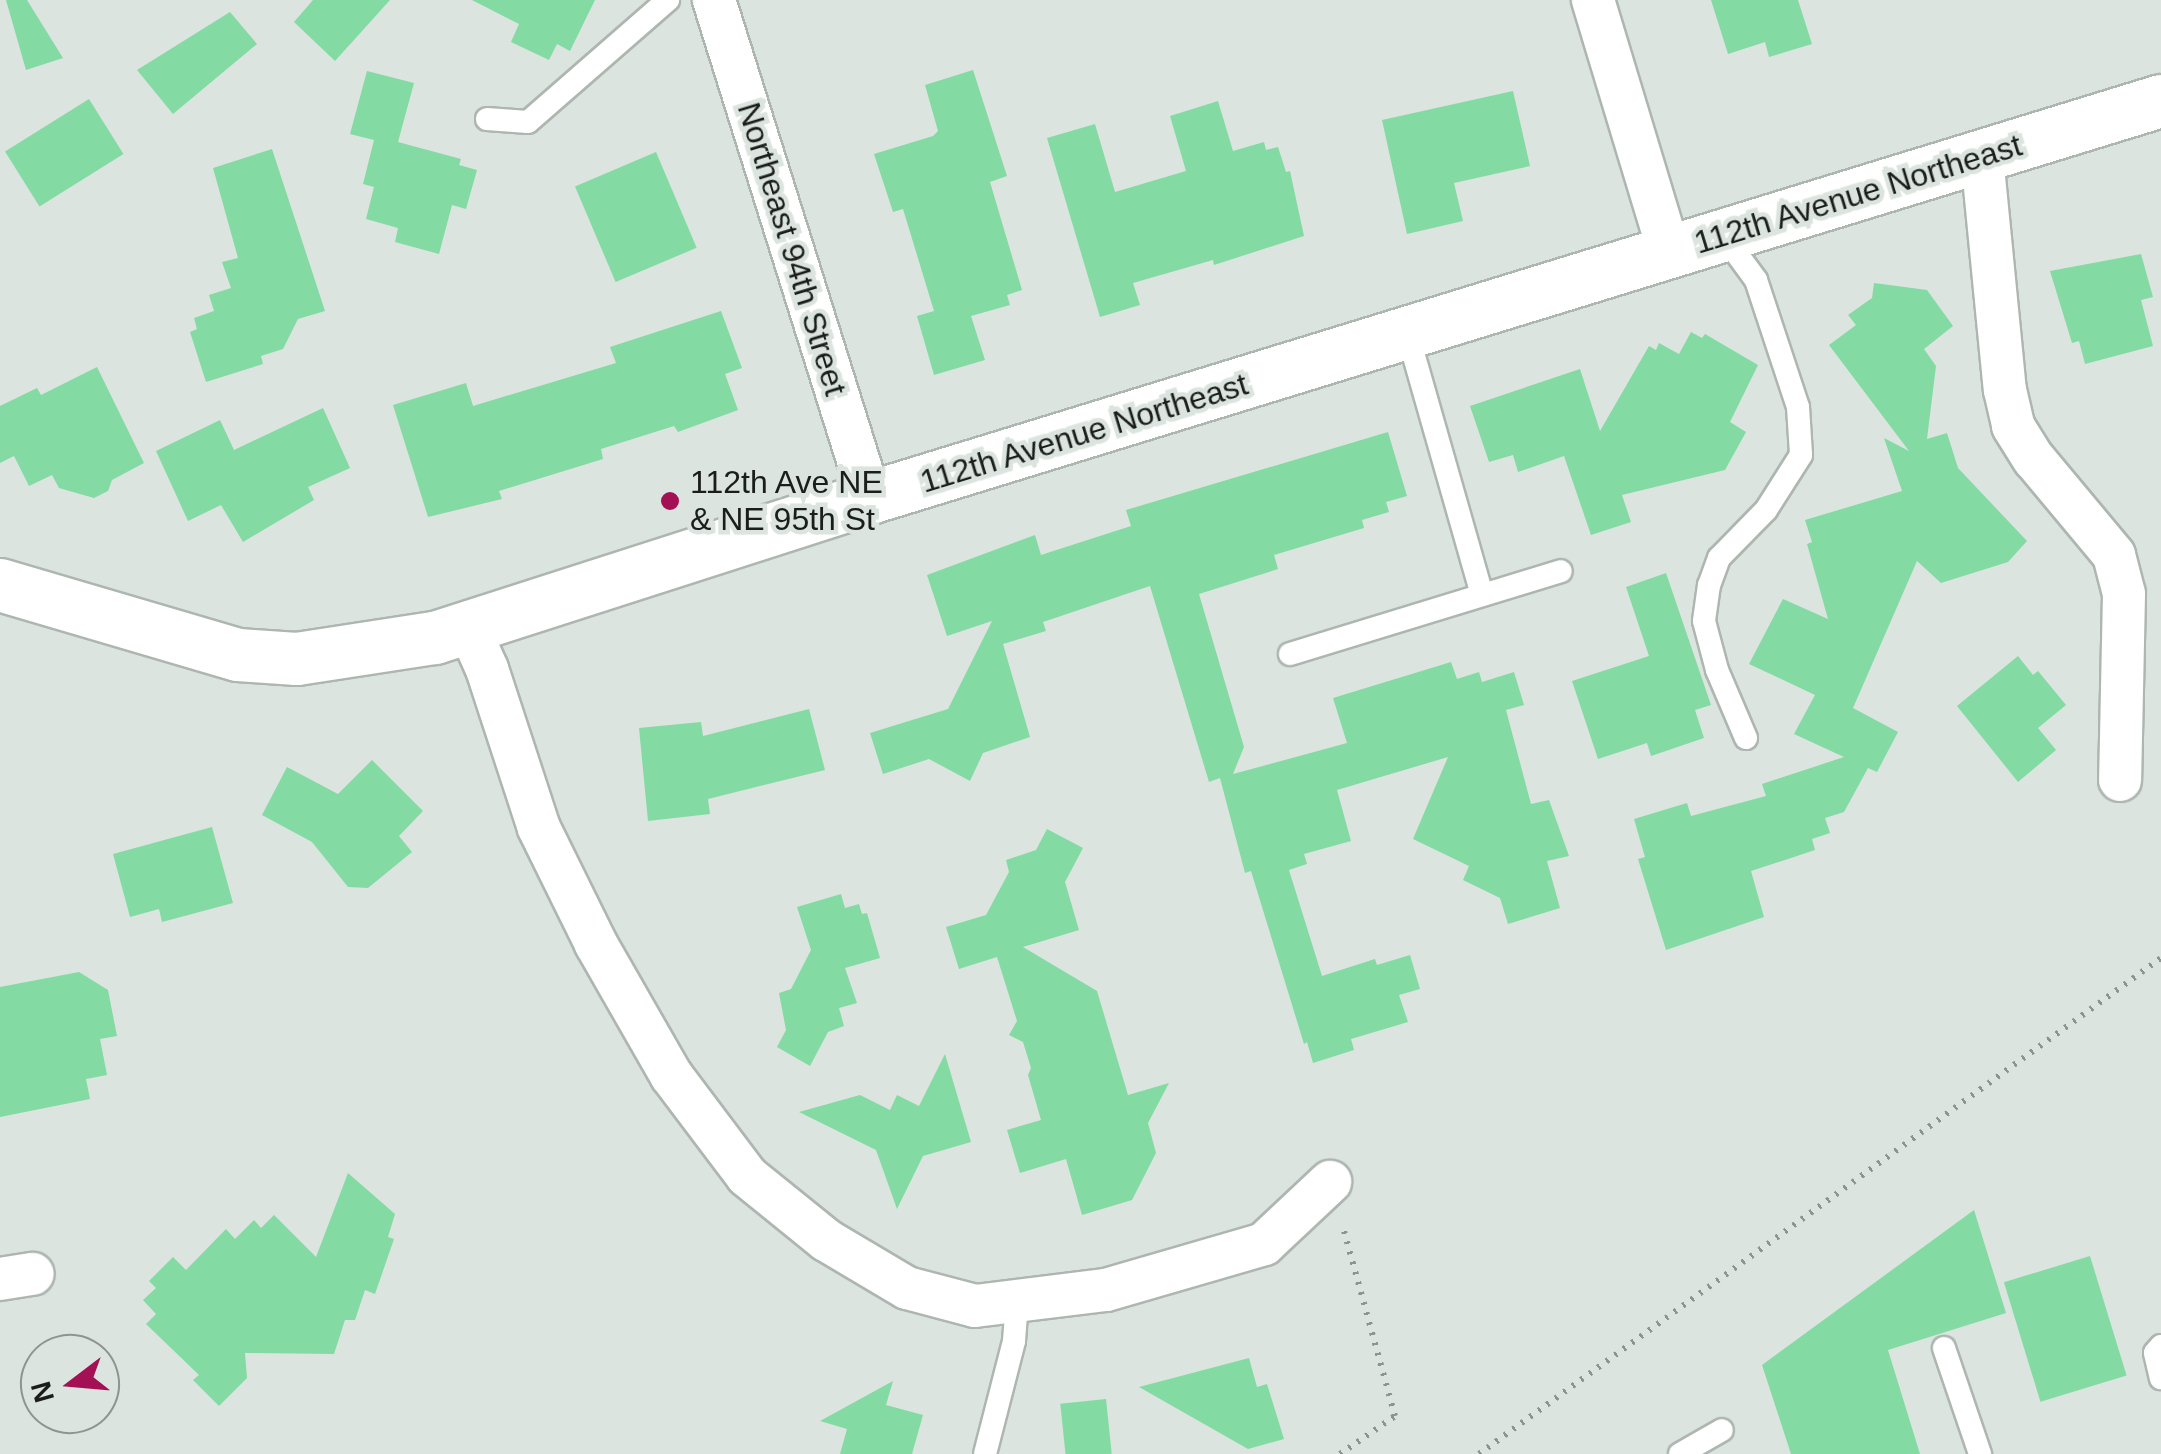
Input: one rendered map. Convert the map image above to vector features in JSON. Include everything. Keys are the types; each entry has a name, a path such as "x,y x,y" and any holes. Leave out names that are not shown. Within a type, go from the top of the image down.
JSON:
{"street":[{"name":"Northeast 94th Street","path":"714,0 870,498"},
{"path":"1593,0 1670,251"},
{"name":"112th Avenue Northeast","path":"0,585 238,655 297,659 470,630 870,498 2161,102"},
{"path":"1982,157 2005,390 2013,426 2034,459 2114,555 2124,594 2120,780"},
{"path":"470,630 488,669 539,828 596,944 671,1074 747,1176 826,1240 907,1288 975,1306 1106,1290 1264,1244 1330,1182"}],"lane":[{"path":"487,119 528,122 668,0"},
{"path":"1723,235 1756,280 1798,407 1802,455 1766,510 1719,558 1709,585 1704,621 1717,670 1746,738"},
{"path":"1408,335 1482,595"},
{"path":"1290,654 1561,571"},
{"path":"985,1454 1014,1342 1017,1301"},
{"path":"2161,1346 2155,1352 2161,1378"},
{"path":"1944,1348 1980,1454"},
{"path":"1680,1454 1722,1430"}],"path":[{"path":"1479,1454 2161,958"},
{"path":"1330,1182 1394,1416 1340,1454"}],"building":[{"path":"6,0 27,0 63,58 26,70"},
{"path":"313,0 390,0 335,61 294,22"},
{"path":"472,0 595,0 570,51 557,44 549,60 511,42 519,24"},
{"path":"1711,0 1798,0 1812,44 1769,57 1765,42 1728,54"},
{"path":"230,12 257,44 173,114 137,70"},
{"path":"973,70 1007,176 990,182 1022,290 1007,295 1010,305 971,316 985,360 934,375 917,316 934,311 903,209 893,212 874,154 933,136 938,131 925,85"},
{"path":"367,71 414,83 398,142 461,159 459,165 477,170 466,209 452,205 439,254 395,242 398,228 366,219 374,187 363,184 374,140 350,134"},
{"path":"1513,91 1530,166 1454,183 1463,221 1407,234 1382,120"},
{"path":"89,99 123,154 39,207 5,151"},
{"path":"1218,101 1233,151 1264,142 1266,150 1278,147 1286,172 1290,171 1304,236 1214,265 1213,260 1133,283 1140,305 1100,317 1047,138 1095,124 1115,192 1186,171 1170,116"},
{"path":"272,149 325,311 298,319 283,349 261,356 263,364 206,382 190,332 197,329 194,318 214,311 209,295 231,288 222,262 238,258 213,168"},
{"path":"656,152 697,248 616,282 575,186"},
{"path":"2141,254 2153,297 2141,300 2153,346 2085,364 2079,341 2072,343 2050,271"},
{"path":"1874,283 1927,290 1953,326 1924,349 1936,366 1927,439 1947,433 1958,468 2027,541 2008,562 1941,583 1917,561 1853,708 1898,732 1877,772 1868,768 1844,812 1825,818 1830,833 1812,839 1815,850 1751,871 1764,917 1666,950 1638,859 1645,857 1634,819 1687,803 1691,816 1766,796 1762,784 1844,757 1794,734 1815,695 1749,664 1783,599 1828,619 1807,544 1812,542 1805,520 1902,491 1884,438 1909,451 1829,345 1856,325 1848,315 1872,298"},
{"path":"721,311 742,368 725,374 738,410 678,432 674,426 601,449 603,459 499,491 502,499 428,517 393,405 466,383 473,406 616,363 610,347"},
{"path":"1691,332 1702,338 1705,334 1758,365 1730,422 1746,432 1725,470 1622,495 1631,522 1591,535 1564,456 1518,472 1513,455 1489,462 1470,406 1580,369 1600,431 1649,346 1656,350 1659,343 1679,354"},
{"path":"97,367 144,463 112,480 108,491 94,498 59,488 52,475 29,486 14,456 0,463 0,406 37,388 41,395"},
{"path":"323,408 350,468 308,487 314,500 243,542 221,505 188,521 156,451 220,420 234,450"},
{"path":"1388,432 1407,496 1386,502 1389,512 1362,520 1364,528 1274,555 1278,569 1199,594 1244,747 1233,774 1347,743 1333,698 1451,662 1457,679 1479,672 1482,682 1514,672 1524,705 1506,710 1531,804 1549,800 1569,856 1547,861 1560,908 1508,924 1500,898 1463,880 1469,866 1413,839 1448,757 1337,790 1351,841 1304,854 1307,864 1289,870 1322,976 1375,959 1377,965 1410,955 1420,989 1399,995 1408,1022 1351,1039 1354,1050 1313,1063 1251,871 1245,873 1220,778 1209,782 1150,586 1043,622 1046,631 1003,644 1030,737 983,753 970,781 929,759 883,774 870,733 948,709 992,621 947,636 927,575 1035,535 1041,555 1131,526 1126,510"},
{"path":"1666,573 1711,705 1695,710 1704,738 1651,756 1647,743 1598,759 1572,681 1649,656 1626,587"},
{"path":"2018,656 2033,675 2038,671 2066,705 2038,728 2056,750 2018,782 1957,706"},
{"path":"809,709 825,770 708,799 710,814 648,821 639,728 701,722 703,736"},
{"path":"372,760 423,811 399,836 412,852 368,888 348,887 312,842 262,815 287,767 338,794"},
{"path":"212,827 233,903 162,922 159,909 130,917 113,854"},
{"path":"1047,829 1083,848 1065,882 1079,930 1023,947 1097,991 1128,1095 1169,1083 1148,1123 1156,1153 1132,1200 1082,1215 1066,1159 1020,1173 1007,1130 1041,1120 1023,1042 1009,1035 1017,1021 997,957 959,969 946,927 986,915 1009,872 1006,860 1036,850"},
{"path":"841,894 845,908 859,904 862,914 867,913 880,958 845,968 857,1003 839,1008 844,1026 828,1032 810,1066 777,1047 786,1030 779,993 791,989 811,950 797,907"},
{"path":"79,972 108,990 117,1036 100,1039 107,1075 86,1079 90,1099 0,1117 0,987"},
{"path":"945,1054 971,1142 923,1156 897,1209 876,1150 799,1112 860,1095 890,1110 897,1095 919,1106"},
{"path":"348,1173 395,1214 388,1237 394,1239 375,1294 365,1290 355,1320 345,1320 334,1354 245,1353 247,1378 219,1406 193,1380 199,1375 146,1324 156,1314 143,1300 156,1288 149,1281 173,1257 186,1270 226,1229 235,1239 254,1220 261,1228 274,1215 316,1257"},
{"path":"1974,1210 2006,1313 1888,1350 1920,1454 1791,1454 1762,1365"},
{"path":"2090,1256 2127,1376 2040,1402 2004,1282"},
{"path":"1249,1358 1257,1387 1267,1384 1284,1439 1248,1449 1139,1387"},
{"path":"893,1381 886,1405 923,1415 912,1454 840,1454 847,1429 820,1421"},
{"path":"1106,1399 1112,1454 1066,1454 1060,1404"}],"place":[{"name":"112th Ave NE & NE 95th St","path":"670,501"}]}
